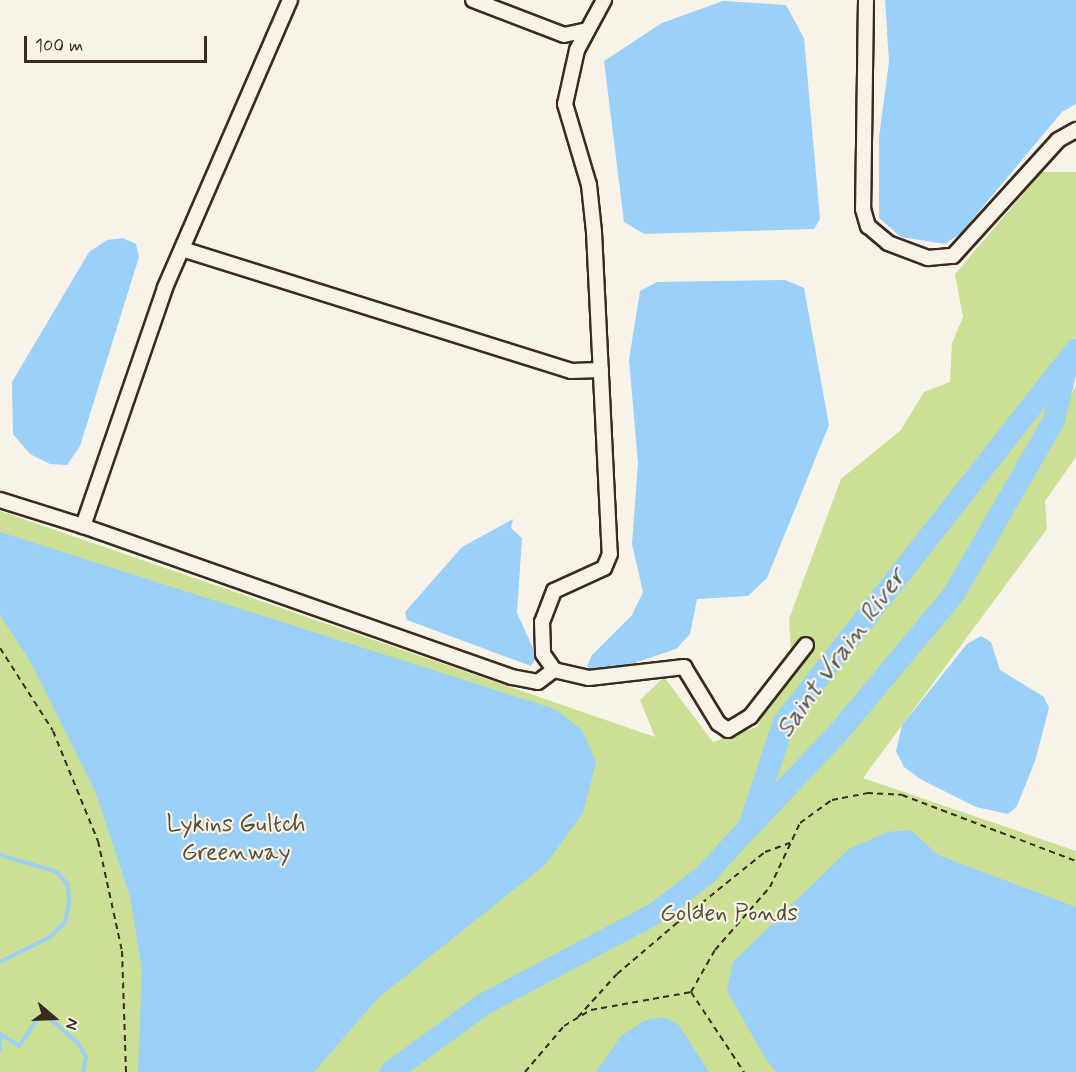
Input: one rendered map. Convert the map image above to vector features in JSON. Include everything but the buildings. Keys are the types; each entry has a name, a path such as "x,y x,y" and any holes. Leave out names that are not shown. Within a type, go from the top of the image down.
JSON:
{"lane":[{"path":"83,526 182,249 290,0"},
{"path":"473,0 564,35 587,30"},
{"path":"554,670 541,638 551,595 560,585 601,570 609,558 601,370 589,185 565,104 570,71 587,30 604,0"},
{"path":"866,0 863,209 868,226 888,243 928,258 952,256 1058,140 1076,130"},
{"path":"182,249 571,371 601,370"},
{"path":"0,500 83,526 512,677 538,682 554,670 599,678 681,666 692,674 718,723 733,729 750,717 806,645"}],"path":[{"path":"0,648 53,731 98,841 122,951 126,1072"},
{"path":"691,992 715,951 770,887 790,843 818,806 851,795 888,793 1076,861"},
{"path":"525,1072 617,974 765,852 790,843"},
{"path":"577,1018 614,1004 691,992"},
{"path":"691,992 744,1072"}],"green space":[{"name":"Golden Ponds","path":"1042,172 1076,172 1076,337 782,718 763,759 771,761 787,723 1058,380 1050,418 950,591 802,766 809,768 956,598 1021,496 1076,385 1076,457 1045,501 1047,529 863,778 1076,851 1076,1072 0,1072 0,511 655,737 640,700 664,677 713,742 757,727 791,655 789,619 841,479 901,430 924,392 950,382 952,343 963,317 955,274"}],"water":[{"path":"885,0 1076,0 1076,104 1062,112 961,233 945,244 901,237 879,218 879,137 889,62"},
{"path":"723,1 786,5 804,38 820,219 814,229 644,234 624,222 604,61 662,23"},
{"path":"123,238 136,244 139,257 80,446 67,465 50,464 30,454 13,434 12,382 89,252 107,240"},
{"path":"785,280 804,288 829,425 767,578 748,596 697,599 690,634 676,649 619,668 591,670 587,666 592,655 632,615 643,592 632,544 638,463 629,360 640,291 657,282"},
{"path":"513,519 511,528 522,538 517,613 537,657 531,666 407,620 405,612 462,547"},
{"name":"Lykins Gultch Greenway","path":"0,532 555,709 582,730 596,762 583,813 546,864 378,998 314,1072 138,1072 142,970 130,897 96,793 31,663 0,615"},
{"path":"981,636 991,642 1000,670 1044,697 1049,708 1035,761 1017,806 1008,814 976,807 922,780 904,767 896,751 902,725 967,644"},
{"path":"911,830 938,855 1076,907 1076,1072 776,1072 765,1058 727,991 733,962 849,849 887,832"},
{"path":"663,1017 678,1024 709,1072 596,1072 621,1036 646,1020"}],"waterway":[{"name":"Saint Vrain River","path":"391,1072 484,1004 656,913 705,875 749,827 784,722 1076,350"},
{"path":"751,825 838,733 954,594 1054,420 1067,366"},
{"path":"0,855 57,872 68,885 69,902 65,922 50,937 0,962"},
{"path":"0,1034 19,1046 38,1018 48,1017 77,1042 86,1057 83,1072"},
{"path":"0,1036 0,1051"}]}
